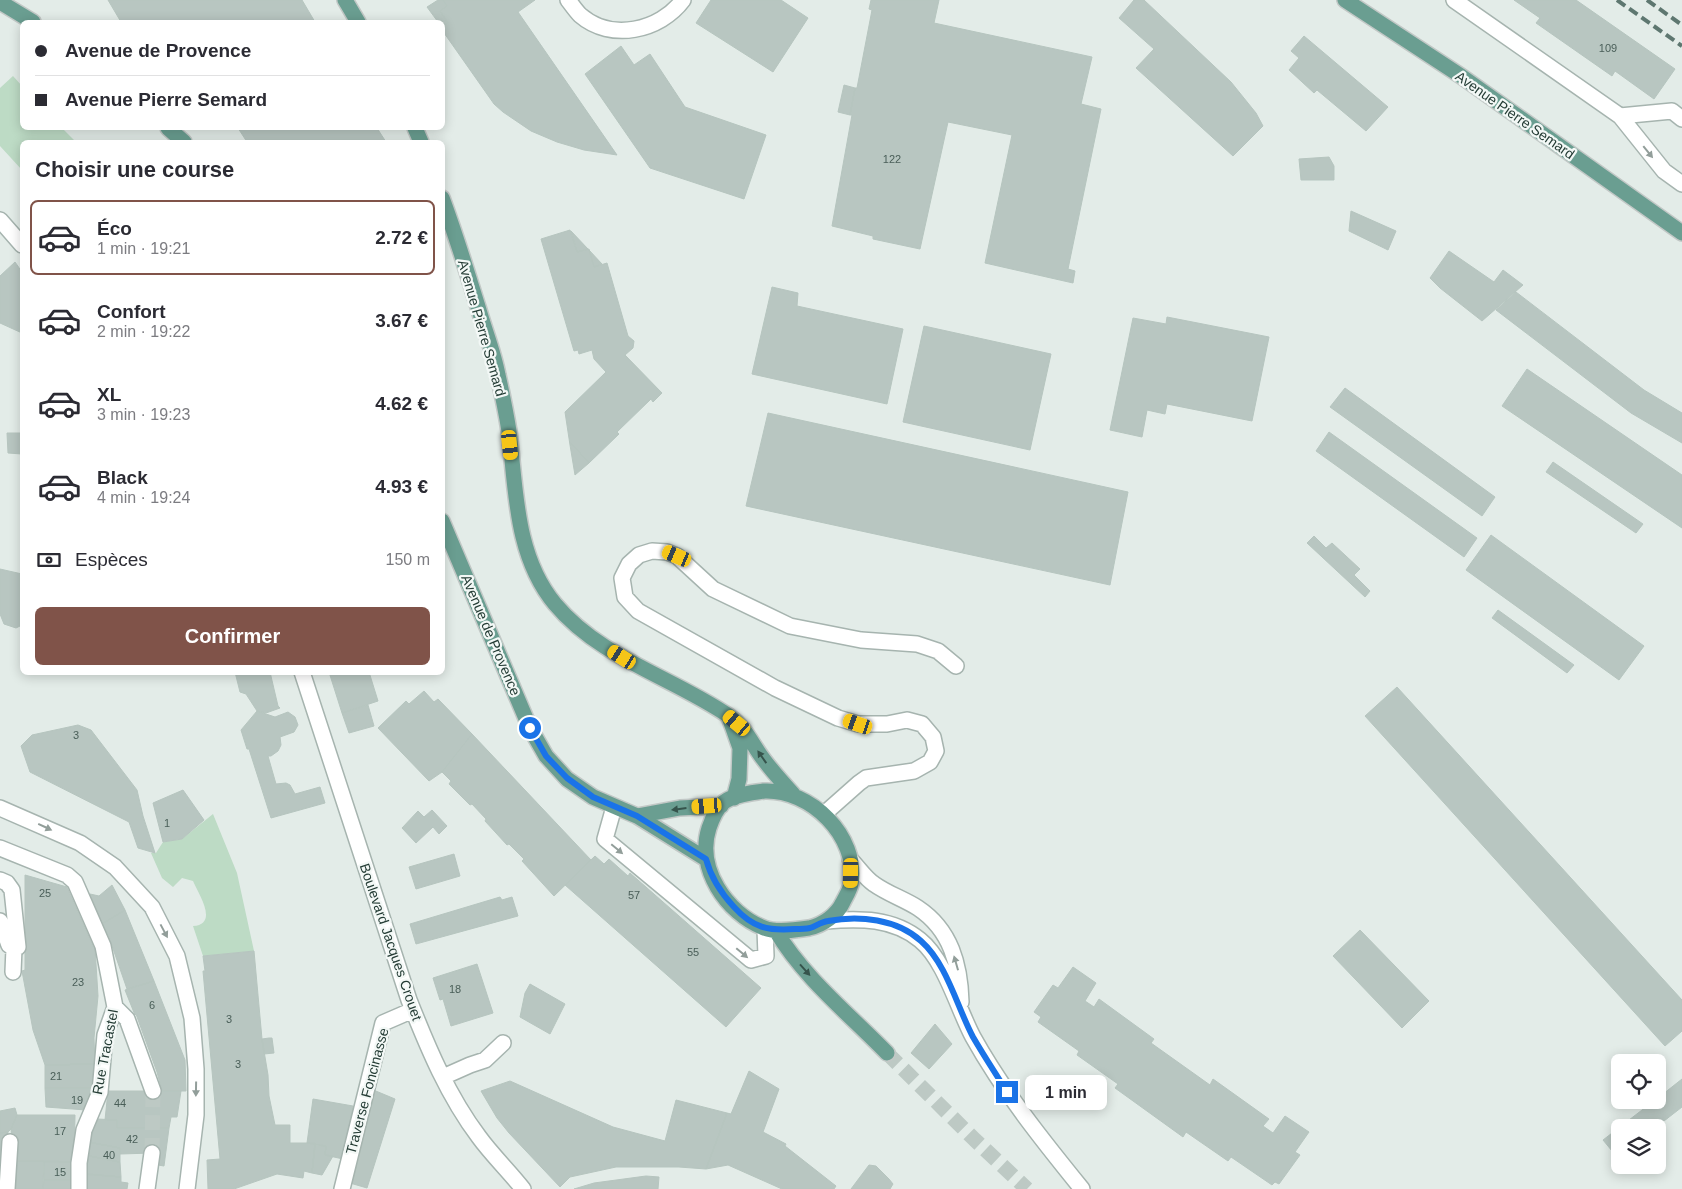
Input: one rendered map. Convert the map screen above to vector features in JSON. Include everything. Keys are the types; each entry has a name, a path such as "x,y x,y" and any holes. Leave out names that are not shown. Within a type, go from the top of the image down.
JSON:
{"main road":[{"path":"345,0 357,20"},
{"name":"Avenue Pierre Semard","path":"1345,0 1461,76 1682,233"},
{"path":"0,2 30,20"},
{"path":"170,130 182,140"},
{"name":"Avenue Pierre Semard","path":"445,205 453,225 498,373 508,429 515,493 524,541 536,574 554,603 573,623 596,641 729,716 746,730 763,758 793,794"},
{"name":"Avenue de Provence","path":"445,528 530,728 546,756 567,778 593,797 637,816 706,859"},
{"path":"729,716 740,748 739,779 734,798"},
{"path":"771,930 810,928 826,921 839,911 851,885 850,859 844,843 824,814 793,794 777,790 734,798 726,801 721,806 711,820 707,833 706,859 710,876 722,895 739,912 771,930 802,969 888,1053"},
{"path":"637,816 680,808 721,806"}],"street":[{"path":"568,0 580,15 586,19 599,26 620,32 641,29 661,19 679,6 683,0"},
{"path":"1454,0 1620,116 1664,171 1682,184"},
{"path":"1620,116 1672,111 1682,119"},
{"path":"0,220 20,243"},
{"path":"824,814 866,778 914,771 930,762 936,751 933,737 922,724 907,720 887,724 858,724 838,718 775,688 638,611 626,597 622,578 629,564 639,555 652,551 667,552 682,560 713,589 790,626 861,640 916,644 938,651 956,666"},
{"name":"Boulevard Jacques Crouet","path":"303,675 426,1046 461,1111 479,1137 523,1189"},
{"path":"614,807 606,839 751,960 766,956 771,930"},
{"path":"0,808 80,843 115,867 152,907 177,956 192,1018 196,1069 196,1115 187,1189"},
{"name":"Rue Tracastel","path":"0,848 67,875 75,882 102,946 115,1007 105,1035 100,1092 84,1130 79,1163 80,1189"},
{"path":"850,859 872,883 918,908 937,925 951,946 960,978 961,1011"},
{"path":"0,880 7,883 12,890 18,941 18,947 14,948"},
{"path":"826,921 852,918 879,920 898,927 921,940 937,960 973,1036 1007,1092 1082,1189"},
{"path":"0,921 9,945 14,948"},
{"path":"13,972 14,948"},
{"path":"115,1007 127,1019 153,1091"},
{"name":"Traverse Foncinasse","path":"342,1189 383,1023 413,1010"},
{"path":"443,1077 470,1064 485,1060 503,1043"},
{"path":"7,1189 10,1142"},
{"path":"147,1189 152,1153"}],"green space":[{"path":"13,76 20,84 20,130 64,130 74,140 20,140 20,168 0,146 0,88"},
{"path":"213,814 237,873 254,951 203,956 193,926 201,924 205,920 206,915 205,908 193,881 182,878 173,887 162,878 151,853 156,853 163,842 182,839"}],"building":[{"path":"108,0 302,0 314,20 120,20"},
{"path":"438,0 443,0 447,6 440,11 448,23 445,25 445,20 437,20 427,7"},
{"path":"443,0 535,0 518,12 617,155 584,150 557,142 531,131 503,112 494,104 445,34 445,25 448,23 440,11 447,6"},
{"path":"711,0 781,0 808,18 773,72 696,23"},
{"path":"871,0 939,0 934,23 1092,57 1081,104 1101,109 1068,269 1075,271 1073,283 985,263 1012,135 948,122 920,249 873,239 873,236 832,226 855,88 857,88 872,10 869,9"},
{"path":"1134,0 1144,0 1231,82 1256,113 1263,126 1233,156 1136,68 1154,49 1119,18"},
{"path":"1514,0 1576,0 1675,69 1654,99 1615,71 1612,76 1536,23 1540,18"},
{"path":"1304,36 1388,107 1366,131 1317,90 1314,93 1289,70 1299,58 1291,51"},
{"path":"621,46 634,65 650,54 685,107 766,135 744,199 650,168 585,74"},
{"path":"844,85 855,88 850,115 838,112"},
{"path":"239,130 378,130 385,140 246,140"},
{"path":"1329,157 1334,166 1334,180 1301,180 1299,159"},
{"path":"1351,211 1396,231 1388,250 1349,231"},
{"path":"570,230 577,252 589,249 594,267 607,263 628,336 634,341 633,348 625,355 662,393 653,402 651,399 589,463 572,444 570,445 565,412 606,372 594,359 592,350 579,354 578,350 574,351 541,239"},
{"path":"571,231 588,249 577,252"},
{"path":"589,250 602,264 594,267"},
{"path":"1449,251 1494,282 1503,270 1523,285 1482,321 1430,278"},
{"path":"15,262 20,269 20,332 0,323 0,276"},
{"path":"772,287 798,293 797,306 903,329 887,404 752,374"},
{"path":"1516,292 1644,390 1682,413 1682,443 1631,413 1496,310"},
{"path":"1167,317 1269,337 1252,421 1167,404 1165,414 1147,410 1142,437 1110,430 1133,318 1166,324"},
{"path":"924,326 1051,354 1030,450 903,422"},
{"path":"1527,369 1682,475 1682,528 1502,406"},
{"path":"1345,388 1495,497 1482,516 1330,407"},
{"path":"768,413 1128,492 1110,585 746,506"},
{"path":"1329,432 1477,538 1464,557 1316,451"},
{"path":"7,433 20,433 20,454 8,453"},
{"path":"572,444 589,463 575,475 570,445"},
{"path":"1553,462 1643,524 1636,533 1546,472"},
{"path":"1491,535 1644,646 1619,680 1466,570"},
{"path":"1314,536 1326,548 1332,543 1360,569 1354,575 1370,591 1365,597 1307,543"},
{"path":"0,569 20,574 20,626 16,628 4,624 0,614"},
{"path":"1498,610 1574,665 1567,673 1492,618"},
{"path":"236,675 271,675 280,708 266,713 257,711 246,694 240,692"},
{"path":"330,675 370,675 378,701 342,713"},
{"path":"1397,687 1682,1000 1682,1031 1665,1046 1365,716"},
{"path":"424,691 434,702 438,699 472,734 442,772 429,781 378,728 406,701 409,704"},
{"path":"368,705 374,726 349,733 342,713"},
{"path":"257,711 275,717 288,712 295,717 298,725 294,732 280,737 281,745 278,751 268,756 276,784 286,783 290,785 295,794 320,787 325,803 271,818 241,730"},
{"path":"78,725 91,730 137,790 155,853 138,848 129,822 30,772 21,746 32,735"},
{"path":"472,734 591,860 554,896 522,861 524,859 509,844 507,845 472,804 470,805 449,784 451,781 442,772"},
{"path":"183,790 204,820 182,839 163,842 153,803"},
{"path":"432,810 447,826 439,834 433,827 416,843 402,828 418,811 424,817"},
{"path":"454,854 460,876 416,889 409,867"},
{"path":"595,856 604,864 609,859 628,876 630,873 761,988 726,1027 565,885"},
{"path":"25,875 67,887 95,948 98,996 94,1038 95,1064 45,1065 33,1030 22,971 25,970"},
{"path":"112,885 125,910 102,924 90,894 99,896"},
{"path":"500,897 502,900 512,897 518,916 416,944 410,924"},
{"path":"125,910 154,981 127,989 109,937 102,924"},
{"path":"1360,930 1429,1001 1402,1028 1333,956"},
{"path":"254,951 262,1039 268,1075 269,1096 275,1125 290,1125 290,1143 315,1143 312,1173 304,1171 303,1178 277,1174 234,1189 208,1189 207,1160 220,1159 203,956"},
{"path":"477,964 493,1013 451,1026 443,999 440,1000 433,978"},
{"path":"1073,967 1096,983 1085,1001 1094,1007 1099,999 1154,1039 1151,1043 1210,1085 1213,1079 1269,1119 1263,1126 1273,1133 1285,1116 1309,1132 1295,1152 1300,1155 1279,1184 1275,1182 1272,1185 1231,1157 1228,1161 1186,1132 1183,1137 1115,1088 1118,1084 1077,1055 1079,1051 1038,1022 1041,1017 1034,1012 1053,985 1058,988"},
{"path":"154,981 185,1060 186,1091 162,1091 136,1014 125,990"},
{"path":"530,984 565,1004 550,1034 520,1017 525,993"},
{"path":"935,1024 952,1044 929,1069 911,1053"},
{"path":"272,1038 274,1053 264,1054 262,1039"},
{"path":"95,1064 91,1088 45,1088 45,1065"},
{"path":"749,1071 779,1089 763,1132 786,1144 785,1146 836,1186 834,1189 782,1189 728,1165 706,1169 727,1113 731,1114"},
{"path":"1682,1079 1682,1107 1666,1119 1630,1119 1643,1109 1666,1109 1666,1092"},
{"path":"510,1081 613,1127 665,1141 676,1100 727,1113 706,1169 616,1167 570,1177 560,1187 509,1133 497,1118 481,1091"},
{"path":"45,1088 91,1088 86,1110 46,1107"},
{"path":"371,1089 395,1099 367,1188 350,1183"},
{"path":"108,1091 181,1091 177,1117 171,1117 169,1128 117,1128 117,1120 105,1120"},
{"path":"313,1099 353,1106 343,1159 325,1155 326,1146 307,1143"},
{"path":"15,1108 17,1115 11,1129 8,1132 0,1133 0,1111"},
{"path":"17,1115 75,1115 74,1162 14,1161 11,1129"},
{"path":"97,1119 117,1120 117,1128 169,1128 164,1166 158,1165 152,1153 120,1154 120,1148 88,1142"},
{"path":"8,1132 5,1164 0,1165 0,1133"},
{"path":"1611,1134 1611,1150 1603,1140"},
{"path":"88,1142 120,1148 120,1162 84,1155"},
{"path":"315,1145 326,1146 325,1155 333,1156 322,1175 312,1173"},
{"path":"84,1155 120,1162 121,1177 83,1174"},
{"path":"14,1161 44,1161 43,1189 10,1189"},
{"path":"44,1161 74,1162 74,1180 44,1180"},
{"path":"869,1165 876,1166 889,1179 893,1184 890,1189 851,1189"},
{"path":"88,1174 121,1177 121,1182 128,1183 127,1189 85,1189"},
{"path":"646,1176 659,1177 658,1189 574,1189 594,1183"},
{"path":"44,1180 74,1180 73,1189 43,1189"}],"tunnel":[{"path":"887,1053 1027,1189"},
{"path":"152,1153 153,1091"}],"railway":[{"path":"1617,0 1682,46"},
{"path":"1647,0 1682,25"}],"route":[{"path":"530,728 546,756 567,778 593,797 637,816 706,859 710,876 722,895 739,912 765,929 810,928 826,921 852,918 879,920 898,927 921,940 937,960 973,1036 1007,1092"}]}
